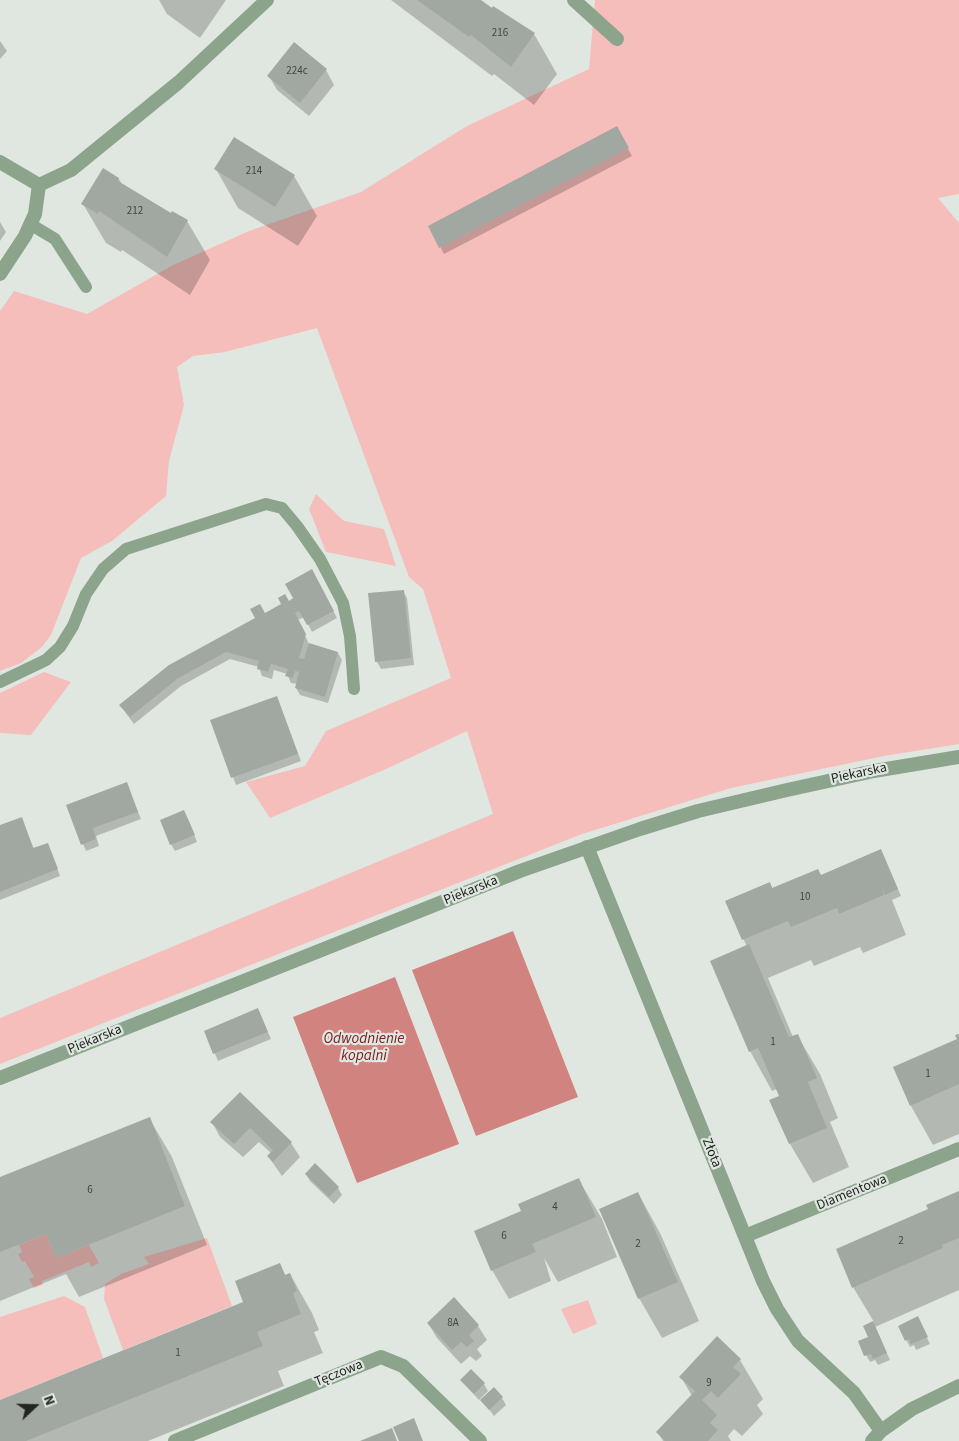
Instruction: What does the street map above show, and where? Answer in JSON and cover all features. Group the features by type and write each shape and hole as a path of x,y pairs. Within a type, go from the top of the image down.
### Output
{"street":[{"path":"39,185 71,170 192,70 268,0"},
{"path":"574,0 618,39"},
{"path":"0,162 39,185"},
{"path":"0,274 25,236 35,214 39,185"},
{"name":"Piekarska","path":"0,1078 520,871 587,847 698,811 874,770 959,757"},
{"name":"Złota","path":"587,847 776,1310 798,1340 854,1393 877,1436"},
{"name":"Diamentowa","path":"745,1236 959,1149"},
{"name":"Tęczowa","path":"175,1441 381,1357 403,1366 480,1441"},
{"path":"877,1436 912,1409 959,1386"}],"lane":[{"path":"30,224 55,239 86,287"},
{"path":"0,682 46,660 60,647 73,626 86,594 102,569 126,549 266,504 282,508 297,526 320,559 344,603 350,636 354,689"}],"shaded area":[{"path":"595,0 959,0 959,194 938,198 959,223 959,744 884,756 731,788 582,834 0,1064 0,1018 493,814 467,731 386,769 270,818 246,782 305,766 326,731 451,678 423,589 409,577 317,328 225,352 193,356 177,367 184,405 169,461 166,496 112,541 81,558 51,635 42,647 21,663 0,671 0,311 14,291 87,314 173,265 249,231 361,192 467,126 589,69"},
{"path":"316,494 344,521 384,529 396,566 326,552 309,509"},
{"path":"44,672 71,682 31,735 0,733 0,693"},
{"path":"46,1234 56,1258 89,1245 99,1263 91,1267 89,1262 42,1281 43,1285 34,1288 29,1279 34,1277 25,1261 22,1262 18,1254 22,1252 19,1245"},
{"path":"207,1238 232,1306 123,1350 104,1299 105,1284 121,1274 149,1264 144,1257"},
{"path":"64,1296 85,1307 103,1358 0,1400 0,1317"},
{"path":"588,1300 597,1324 573,1334 561,1309"}],"water":[{"name":"Odwodnienie kopalni","path":"513,931 578,1097 476,1136 412,970"},
{"name":"Odwodnienie kopalni","path":"395,977 459,1144 357,1183 293,1017"}],"building":[{"path":"417,0 481,0 535,33 511,67 471,35 469,37"},
{"path":"294,42 327,69 300,103 267,76"},
{"path":"617,126 629,148 439,248 428,226"},
{"path":"234,137 295,175 275,207 214,169"},
{"path":"103,168 119,178 118,181 171,213 172,211 188,220 167,257 99,211 98,214 81,204"},
{"path":"312,569 334,611 307,625 299,611 295,613 306,634 299,658 304,659 309,643 338,652 325,697 295,688 299,672 295,671 293,678 285,676 288,669 271,664 268,672 257,669 259,661 226,652 177,679 130,717 119,705 169,665 255,618 250,609 260,604 265,613 281,604 278,598 285,594 289,601 293,598 285,584"},
{"path":"404,590 411,658 375,662 368,593"},
{"path":"277,696 298,754 231,778 210,720"},
{"path":"127,782 138,812 93,828 96,839 81,845 66,805"},
{"path":"184,810 195,835 170,845 160,820"},
{"path":"22,817 33,848 48,843 58,869 0,892 0,825"},
{"path":"881,849 898,889 885,895 881,885 884,895 839,914 837,908 791,927 788,921 742,940 725,901 770,882 772,888 818,869 821,875"},
{"path":"749,944 789,1037 798,1034 817,1078 808,1082 827,1128 789,1144 769,1100 779,1096 758,1048 749,1052 710,961"},
{"path":"258,1008 268,1032 213,1054 204,1031"},
{"path":"959,1034 959,1084 910,1106 893,1067 957,1039 955,1035"},
{"path":"240,1092 292,1142 273,1162 267,1156 273,1150 250,1128 234,1144 210,1122"},
{"path":"150,1117 185,1206 56,1258 46,1234 0,1252 0,1177"},
{"path":"315,1163 339,1187 329,1197 305,1174"},
{"path":"579,1178 596,1217 532,1244 536,1252 491,1271 474,1231 521,1211 518,1204"},
{"path":"959,1191 959,1238 942,1245 943,1248 852,1288 836,1249 928,1209 926,1205"},
{"path":"638,1192 678,1282 638,1299 599,1209"},
{"path":"280,1263 285,1275 290,1273 297,1291 293,1293 301,1314 257,1332 263,1346 26,1441 0,1441 0,1400 243,1302 235,1281"},
{"path":"454,1297 479,1325 469,1335 474,1341 467,1347 461,1342 452,1350 427,1323"},
{"path":"918,1316 928,1337 911,1344 909,1339 905,1341 898,1326"},
{"path":"873,1321 887,1353 873,1359 871,1354 864,1356 858,1341 868,1337 863,1326"},
{"path":"717,1336 741,1359 733,1367 741,1374 718,1398 711,1391 702,1400 717,1415 710,1423 718,1430 708,1441 665,1441 656,1432 695,1391 679,1377"},
{"path":"471,1369 485,1383 474,1394 460,1380"},
{"path":"494,1387 503,1397 489,1410 480,1400"},
{"path":"414,1418 423,1441 399,1441 393,1427"},
{"path":"392,1428 397,1441 360,1441"}]}
